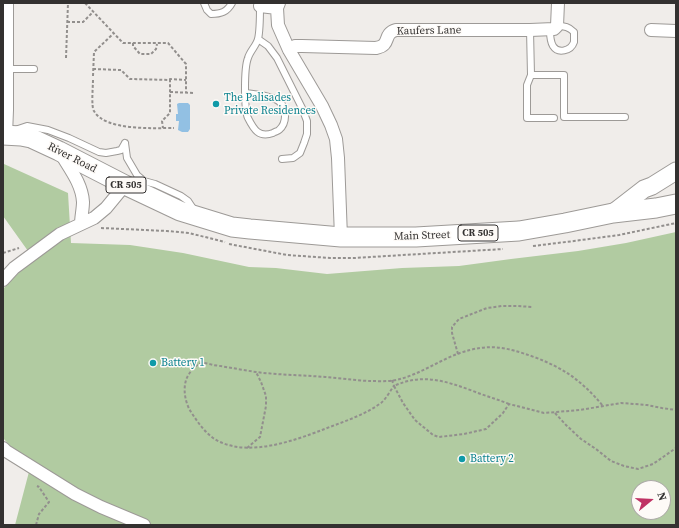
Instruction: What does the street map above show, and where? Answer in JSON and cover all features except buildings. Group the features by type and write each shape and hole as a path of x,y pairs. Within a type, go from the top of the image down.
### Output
{"main road":[{"name":"River Road","path":"4,135 31,138 180,211 250,230"},
{"name":"Main Street","path":"250,230 341,237 416,237 519,231 613,213 644,189 652,186 676,171"},
{"name":"CR 505","path":"613,213 676,204"}],"street":[{"path":"4,135 7,110 7,3"},
{"name":"Kaufers Lane","path":"289,50 295,46 376,48 386,44 390,33 396,30 530,30 554,28 558,3"},
{"path":"261,4 278,5 278,25 289,50 322,106 336,139 341,237"},
{"path":"651,30 676,31"},
{"path":"59,151 77,180 81,190 83,202 81,224"},
{"path":"3,280 14,268 60,234 94,218 106,208 125,185"},
{"path":"3,448 75,494 144,525"}],"lane":[{"path":"204,3 207,10 211,14 220,14 224,12 230,8 232,3"},
{"path":"246,93 277,100 283,106 285,113 284,122 279,131 267,135 258,132 253,128 246,114 246,93 246,66 248,57 258,39 261,4"},
{"path":"530,30 531,75 527,84 527,118 554,118"},
{"path":"258,39 268,46 277,58 308,121 307,134 300,153 293,158 282,159"},
{"path":"7,69 34,69"},
{"path":"531,75 564,75 564,117 625,117"},
{"path":"4,135 27,126 48,130 98,152 106,153 121,150 124,143 127,158 137,175 144,181 155,184 180,196 188,202 200,217"}],"path":[{"path":"66,58 68,3"},
{"path":"85,3 123,43 168,43 186,64 186,92"},
{"path":"67,22 83,22 94,12"},
{"path":"93,76 94,52 114,33"},
{"path":"133,43 133,46 140,54 150,54 156,49 156,43"},
{"path":"93,70 121,70 130,80 186,80"},
{"path":"93,80 92,110 98,117 111,123 128,127 174,128"},
{"path":"163,128 162,121 170,113 170,80"},
{"path":"170,92 195,92"},
{"path":"458,354 452,333 452,327 459,320 487,308 502,306 533,307"},
{"path":"603,406 594,395 569,374 549,363 518,351 497,347 477,348 458,354 404,378 392,380 366,381 256,372 201,363 193,368 187,376 185,386 185,398 189,408 209,436 222,443 247,448 275,445 300,439 340,424 383,402 394,386 406,381 414,380 438,380 509,404 544,413 580,410 621,403 635,403 676,410"},
{"path":"247,448 260,437 266,406 266,396 256,372"},
{"path":"392,380 403,403 415,420 433,435 439,437 486,430 503,413 509,404"},
{"path":"555,413 581,439 611,461 624,466 638,469 653,464 676,448"},
{"path":"32,483 39,487 49,502 39,514 36,525"}],"green space":[{"path":"3,164 68,193 71,243 130,245 183,253 249,267 276,268 327,274 402,268 459,266 578,251 626,243 676,232 676,525 15,525 30,468 3,438 3,289 33,258 3,216"}],"water":[{"path":"188,103 190,105 190,129 188,132 178,130 179,121 176,121 176,114 178,114 177,104"}],"place":[{"name":"The Palisades Private Residences","path":"216,104"},
{"name":"Battery 1","path":"153,363"},
{"name":"Battery 2","path":"462,459"}]}
